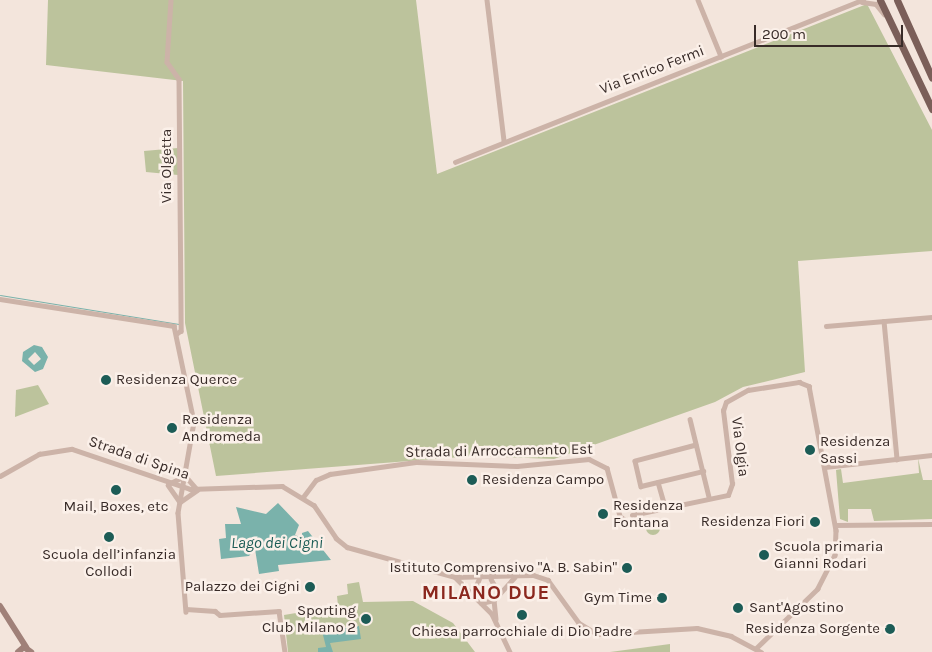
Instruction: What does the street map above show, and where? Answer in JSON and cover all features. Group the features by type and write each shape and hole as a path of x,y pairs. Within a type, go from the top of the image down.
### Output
{"main road":[{"path":"880,0 932,109"},
{"path":"897,0 932,78"}],"street":[{"name":"Via Olgetta","path":"171,0 167,62 180,80 181,331 176,334"},
{"path":"488,0 504,141"},
{"path":"698,0 722,56"},
{"name":"Via Enrico Fermi","path":"455,162 863,0"},
{"path":"858,2 876,4 890,20"},
{"path":"0,299 174,326 194,422 182,488 178,534 186,611 215,611 220,615 279,610 285,652"},
{"path":"826,326 932,317"},
{"path":"884,321 897,459"},
{"name":"Via Olgia","path":"632,515 708,497 725,496 732,490 724,408 744,391 795,382 809,386 824,467"},
{"path":"690,419 708,497"},
{"path":"696,446 635,461 641,486 702,471"},
{"name":"Strada di Spina","path":"0,476 40,454 76,449 182,488 197,490 272,485 303,496 347,547 455,577 480,579"},
{"path":"473,593 480,579 533,575 552,583 579,623 597,634 697,628 731,636 759,650 822,584 835,554 835,525 824,467 932,455"},
{"name":"Strada di Arroccamento Est","path":"303,496 316,480 330,474 417,462 516,466 589,459 607,468 620,516 633,526"},
{"path":"180,502 167,484 185,476"},
{"path":"180,502 197,490 185,476"},
{"path":"658,482 664,507"},
{"path":"835,525 932,524"},
{"path":"455,577 473,593 496,621 510,652"},
{"path":"496,621 494,600 498,591 516,577"},
{"path":"490,579 498,591"},
{"path":"481,602 494,600"},
{"path":"0,606 23,650"}],"green space":[{"path":"48,0 416,0 437,174 867,4 932,130 932,251 798,261 805,372 743,387 715,402 554,459 474,456 216,476 185,323 183,81 46,65"},
{"path":"178,148 178,175 146,172 144,151"},
{"path":"38,385 49,404 15,417 16,390"},
{"path":"918,458 923,480 932,480 932,519 874,521 871,509 848,509 848,522 840,519 836,470 841,469 843,483 919,473"},
{"path":"650,521 656,521 660,528 656,535 650,535 646,531 646,525"},
{"name":"Sporting Club Milano 2","path":"359,582 363,602 413,601 453,623 475,652 288,652 284,615 338,606 337,596 348,594 347,584"},
{"path":"670,644 670,652 610,652"}],"water":[{"path":"34,345 42,347 48,357 43,369 35,372 22,361 23,352","holes":["35,352 41,359 34,365 28,359"]},
{"name":"Lago dei Cigni","path":"278,503 299,525 295,535 302,538 302,533 308,531 331,560 278,565 279,571 259,574 255,549 249,556 221,559 219,539 226,538 225,524 241,524 236,507 266,514"},
{"path":"359,626 361,639 330,643 333,652 318,652 318,648 326,647 322,631"}],"waterway":[{"path":"0,295 179,324"}],"place":[{"name":"Residenza Querce","path":"106,380"},
{"name":"Residenza Andromeda","path":"172,428"},
{"name":"Residenza Sassi","path":"810,450"},
{"name":"Residenza Campo","path":"472,480"},
{"name":"Mail, Boxes, etc","path":"116,490"},
{"name":"Residenza Fontana","path":"603,514"},
{"name":"Residenza Fiori","path":"815,522"},
{"name":"Scuola dell’infanzia Collodi","path":"109,537"},
{"name":"Scuola primaria Gianni Rodari","path":"764,555"},
{"name":"Istituto Comprensivo \"A. B. Sabin\"","path":"627,568"},
{"name":"Palazzo dei Cigni","path":"310,587"},
{"name":"Gym Time","path":"662,598"},
{"name":"Sant'Agostino","path":"738,608"},
{"name":"Chiesa parrocchiale di Dio Padre","path":"522,615"},
{"name":"Sporting Club Milano 2","path":"366,619"},
{"name":"Residenza Sorgente","path":"890,629"}],"district":[{"name":"MILANO DUE","path":"486,592"}]}
